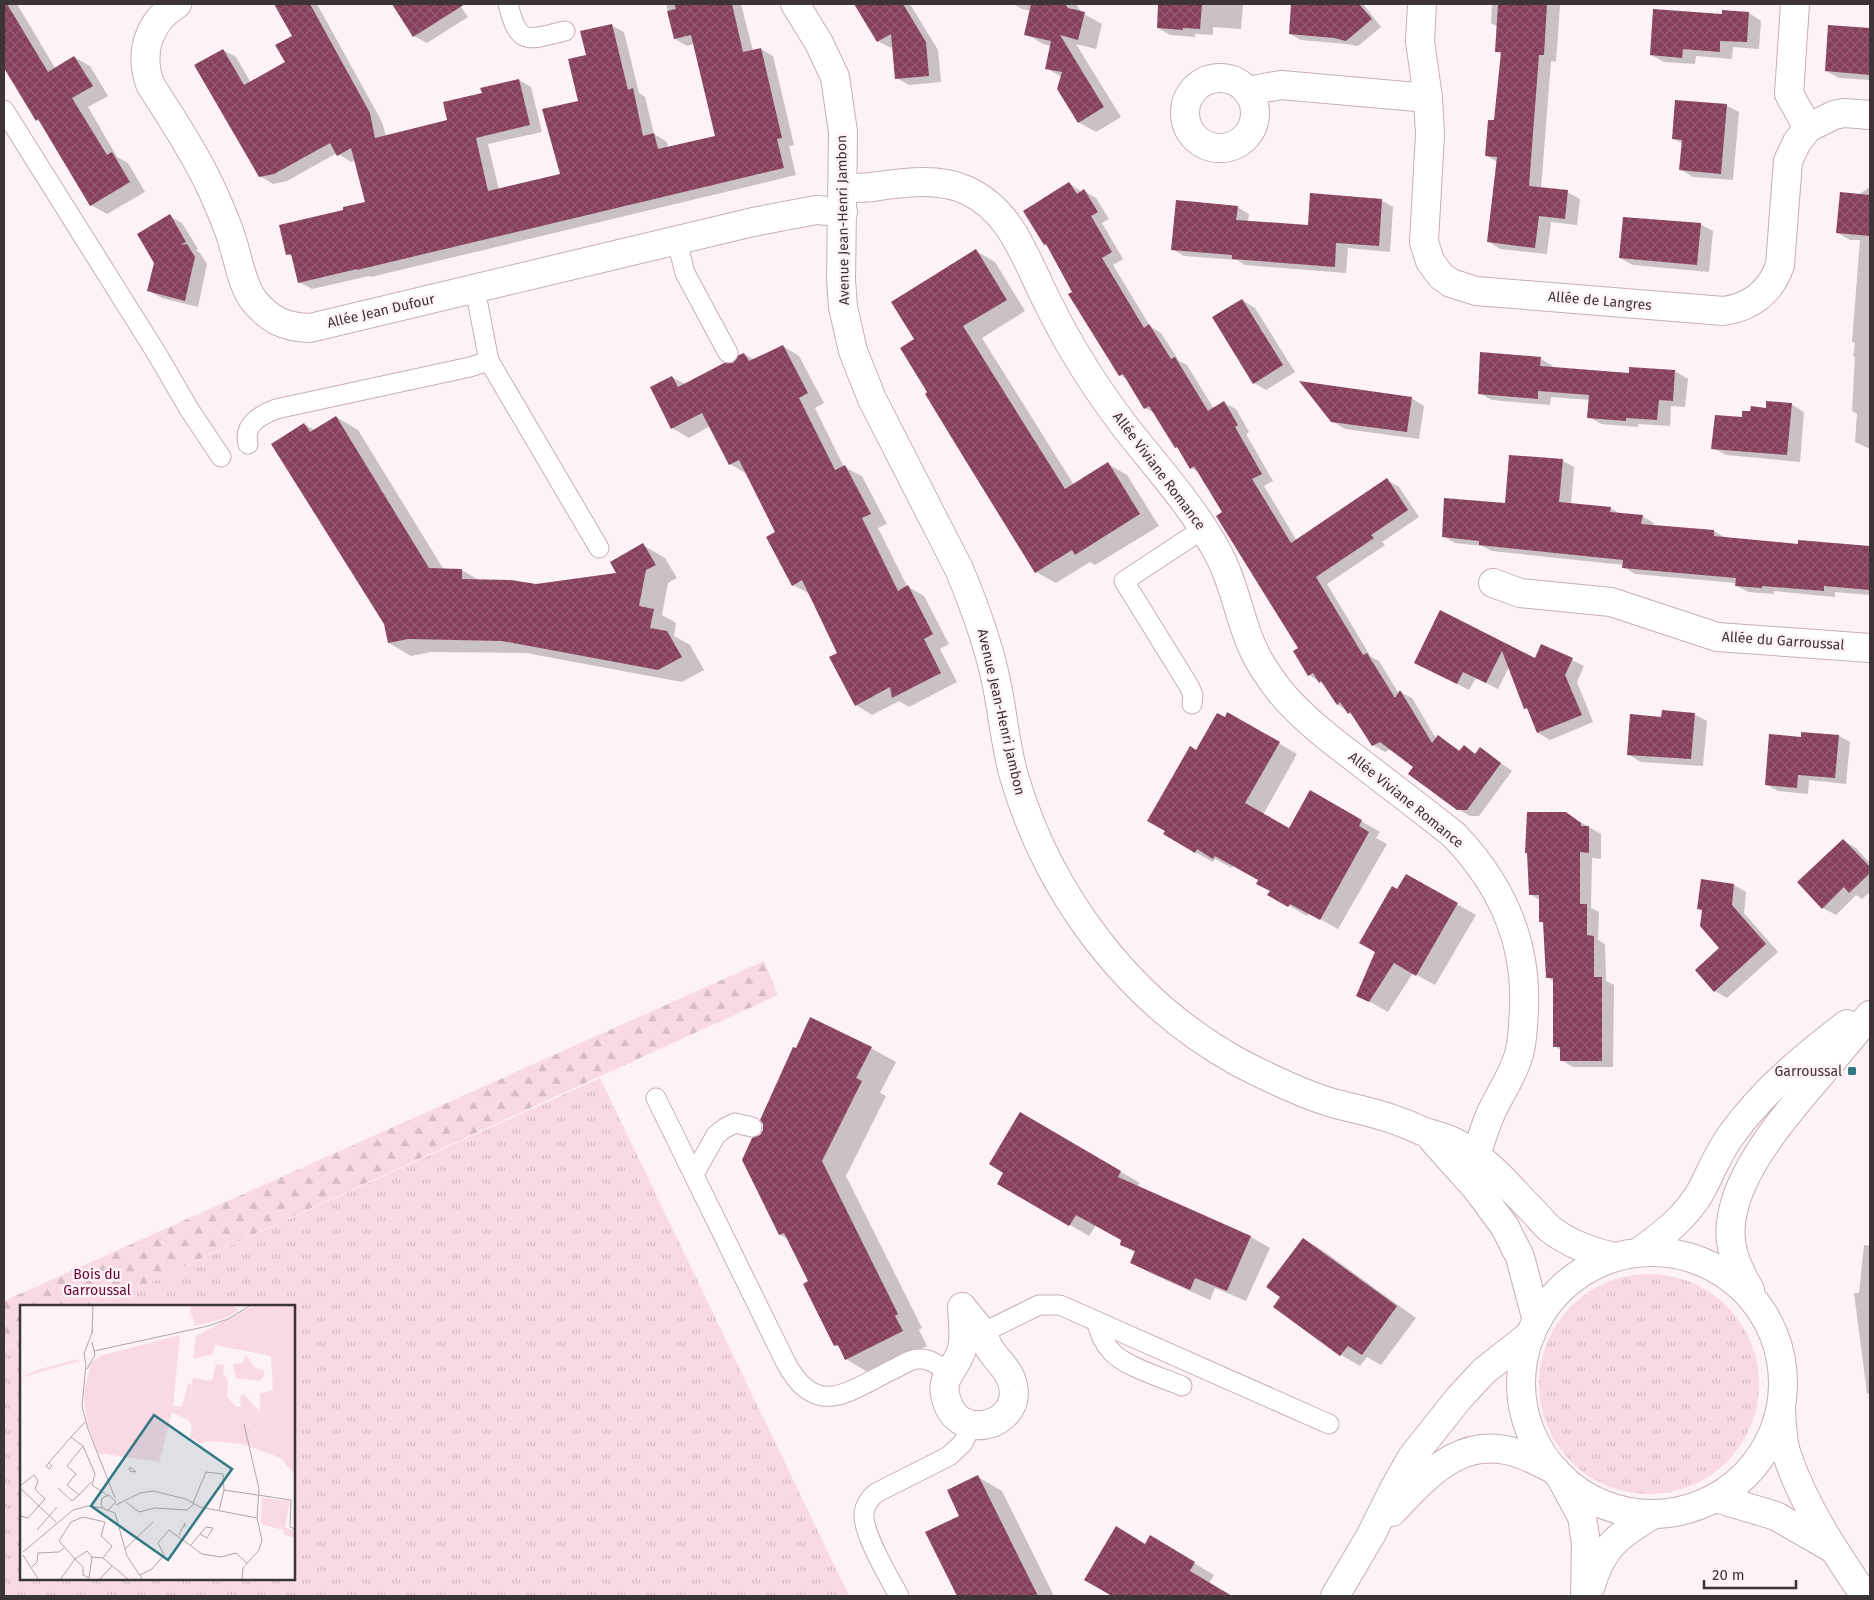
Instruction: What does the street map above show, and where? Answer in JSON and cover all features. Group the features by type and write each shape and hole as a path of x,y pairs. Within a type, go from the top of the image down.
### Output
{"street":[{"name":"Allée Jean Dufour","path":"177,4 159,19 150,32 145,59 147,76 150,84 197,159 212,190 232,238 247,289 253,299 268,315 285,325 310,328 753,222 816,210 843,200"},
{"name":"Avenue Jean-Henri Jambon","path":"795,4 819,43 835,76 843,132 841,280 843,307 852,351 872,399 959,569 988,647 996,680 1007,747 1024,806 1049,863 1081,918 1117,963 1140,987 1163,1009 1215,1047 1246,1066 1299,1091 1404,1123 1456,1143 1476,1156 1550,1228 1602,1255 1627,1254"},
{"name":"Allée de Langres","path":"1422,4 1420,40 1428,98 1430,134 1424,242 1430,261 1441,276 1452,283 1476,290 1724,311 1741,308 1757,299 1768,288 1777,274 1780,264 1788,160 1797,142 1808,128 1834,115 1844,113 1870,115"},
{"path":"1795,4 1788,94 1808,128"},
{"path":"1247,91 1281,85 1428,98"},
{"name":"Allée Viviane Romance","path":"843,200 926,182 942,183 966,190 992,207 1014,234 1048,303 1097,387 1125,426 1179,493 1218,553 1230,578 1243,623 1255,654 1278,689 1306,719 1328,738 1454,835 1484,870 1504,904 1522,957 1525,993 1522,1037 1513,1071 1492,1112 1476,1156"},
{"name":"Allée du Garroussal","path":"1493,583 1520,593 1611,602 1717,637 1870,648"},
{"path":"1781,1409 1772,1436 1758,1461 1739,1482 1716,1498 1686,1510 1654,1514 1628,1512 1604,1504 1581,1492 1558,1473 1542,1454 1532,1435 1524,1409 1522,1374 1524,1354 1534,1327 1556,1294 1593,1265 1627,1254 1669,1230 1686,1212 1700,1192 1730,1137 1767,1091 1870,1006"},
{"path":"1865,1596 1833,1549 1800,1487 1786,1454 1782,1430 1781,1409 1784,1384 1781,1358 1774,1334 1734,1259 1731,1221 1738,1193 1772,1133 1870,1015"},
{"name":"Avenue Jean-Henri Jambon","path":"1420,1130 1436,1143 1456,1164 1505,1227 1520,1257 1534,1327"},
{"path":"1627,1254 1663,1252 1686,1256 1708,1264 1729,1276 1747,1292 1762,1311"},
{"path":"962,1307 982,1333 989,1348 1008,1373 1014,1389 1014,1398 1012,1405 999,1419 990,1424 971,1426 960,1421 952,1412 944,1392 945,1382 959,1358 962,1348 964,1331 962,1307"},
{"path":"1334,1596 1371,1535 1412,1458 1439,1422 1484,1371 1534,1327"},
{"path":"1371,1535 1436,1468 1470,1450 1499,1449 1522,1454 1558,1473 1582,1517 1586,1543 1586,1596"},
{"path":"1716,1498 1776,1516 1833,1549"},
{"path":"1586,1596 1603,1554 1625,1532 1654,1514"}],"lane":[{"path":"508,4 513,22 522,36 531,39 565,31"},
{"path":"4,110 220,457"},
{"path":"677,240 686,272 728,353"},
{"path":"475,289 489,361 599,548"},
{"path":"248,444 246,437 251,425 257,418 276,409 470,367 489,361"},
{"path":"1192,704 1193,695 1189,686 1124,580 1203,529"},
{"path":"656,1098 786,1363 801,1386 815,1395 823,1397 840,1395 918,1359 933,1362 950,1373"},
{"path":"694,1174 720,1131 735,1124 752,1127"},
{"path":"982,1333 1039,1305 1060,1305 1329,1424"},
{"path":"1096,1321 1100,1336 1120,1360 1182,1386"},
{"path":"899,1596 865,1529 865,1509 876,1493 949,1456 963,1443 971,1426"}],"green space":[{"name":"Bois du Garroussal","path":"764,961 778,995 99,1305 20,1305 20,1341 4,1348 4,1301"},
{"path":"600,1078 849,1596 4,1596 4,1349 20,1341 20,1580 295,1580 295,1305 99,1305"},
{"path":"1638,1274 1660,1274 1691,1282 1710,1292 1727,1306 1741,1323 1751,1342 1757,1362 1759,1384 1757,1406 1751,1426 1741,1445 1727,1462 1710,1476 1691,1486 1660,1494 1638,1494 1607,1486 1597,1481 1579,1469 1564,1454 1547,1426 1539,1395 1539,1373 1547,1342 1552,1332 1564,1314 1579,1299 1607,1282"}],"building":[{"path":"4,4 7,4 48,72 74,56 93,86 72,98 107,155 112,152 130,182 90,206 38,119 36,121 4,68"},
{"path":"274,4 310,4 370,113 375,138 447,120 443,102 482,93 480,88 519,79 530,125 476,138 488,191 560,174 542,109 578,101 568,59 586,55 580,31 612,24 628,90 633,88 643,136 654,133 658,149 715,136 691,35 674,39 667,11 676,9 674,4 732,4 743,52 761,48 782,138 777,139 784,168 298,283 291,254 286,255 279,225 343,210 343,207 365,202 351,148 337,156 330,143 274,174 259,177 194,65 223,49 244,85 285,62 275,45 292,36"},
{"path":"392,4 465,4 413,37"},
{"path":"854,4 903,4 926,42 929,76 895,79 891,34 877,42"},
{"path":"1031,4 1065,4 1068,8 1085,12 1078,40 1060,35 1104,107 1078,123 1057,89 1062,72 1045,69 1051,41 1024,35"},
{"path":"1158,4 1202,4 1200,29 1157,28"},
{"path":"1291,4 1359,4 1372,19 1346,41 1334,38 1289,34"},
{"path":"1498,4 1547,4 1544,55 1539,55 1529,186 1568,190 1565,219 1539,216 1535,248 1487,242 1497,157 1485,156 1488,120 1494,120 1501,52 1495,52"},
{"path":"1653,9 1722,14 1722,10 1749,12 1747,42 1720,41 1720,52 1683,49 1682,58 1650,55"},
{"path":"1828,25 1870,28 1870,75 1825,71"},
{"path":"1675,100 1727,104 1721,174 1679,170 1682,140 1672,139"},
{"path":"1069,182 1077,194 1084,189 1098,212 1091,216 1112,252 1102,258 1144,328 1149,324 1171,359 1175,357 1208,411 1224,401 1238,425 1235,427 1262,474 1252,479 1291,543 1387,478 1408,510 1371,535 1374,538 1316,577 1363,655 1367,653 1395,698 1400,690 1432,743 1438,735 1459,751 1464,745 1475,754 1480,747 1501,763 1467,810 1457,810 1408,774 1413,767 1380,742 1372,746 1350,712 1348,714 1340,702 1337,705 1321,681 1319,683 1313,673 1308,676 1293,651 1298,648 1216,516 1222,512 1194,466 1190,469 1149,406 1144,409 1123,374 1119,376 1068,294 1072,292 1046,244 1044,245 1023,211"},
{"path":"1840,192 1870,195 1870,236 1836,233"},
{"path":"1310,193 1382,199 1379,246 1336,243 1335,267 1232,259 1232,255 1171,250 1176,200 1238,206 1236,220 1308,225"},
{"path":"170,214 186,242 180,245 187,244 195,257 185,301 147,291 154,263 137,234"},
{"path":"1623,217 1701,223 1697,265 1619,258"},
{"path":"976,249 1007,300 963,326 1065,489 1108,462 1140,514 1075,555 1072,550 1035,573 925,394 927,392 900,348 914,339 891,302"},
{"path":"1242,299 1283,365 1253,384 1212,317"},
{"path":"783,345 808,393 799,398 835,470 845,465 871,514 862,518 898,591 908,585 933,634 924,639 941,673 892,698 890,687 855,706 829,657 837,653 802,580 792,586 766,537 775,532 739,460 729,465 702,413 671,429 650,387 672,376 678,387 724,363 733,363 739,355 744,353 749,361"},
{"path":"1480,352 1541,357 1540,366 1629,373 1629,367 1675,370 1673,401 1659,400 1657,420 1626,418 1626,421 1587,418 1589,395 1538,391 1538,399 1478,394"},
{"path":"1299,381 1412,397 1407,432 1331,422"},
{"path":"1766,401 1792,403 1787,455 1711,449 1715,415 1742,417 1742,411 1750,411 1751,406 1766,408"},
{"path":"336,416 429,568 462,569 462,579 511,580 536,584 616,573 610,562 643,543 656,565 646,570 639,606 654,609 650,628 667,631 682,657 658,670 502,641 408,639 388,643 384,624 271,444 304,423 310,432"},
{"path":"1509,455 1563,459 1559,502 1611,507 1610,512 1643,515 1641,524 1714,530 1714,536 1798,544 1798,540 1870,546 1870,590 1824,586 1824,591 1762,586 1762,588 1735,586 1736,578 1622,568 1623,560 1479,545 1479,541 1442,537 1444,498 1505,503"},
{"path":"1440,610 1535,658 1541,644 1573,658 1565,675 1582,715 1537,733 1527,708 1524,709 1502,651 1486,683 1463,672 1457,684 1414,663"},
{"path":"1662,710 1695,713 1691,759 1627,755 1630,714 1661,717"},
{"path":"1227,712 1280,742 1245,803 1289,828 1310,790 1362,820 1359,826 1369,832 1320,920 1290,904 1288,907 1267,895 1270,891 1256,884 1258,880 1215,856 1213,859 1197,849 1195,853 1163,834 1165,831 1147,821 1190,746 1196,750 1217,713 1225,717"},
{"path":"1801,732 1839,735 1835,778 1798,775 1797,788 1765,785 1769,734 1801,737"},
{"path":"1527,812 1566,812 1581,823 1581,826 1589,826 1589,853 1580,852 1580,904 1587,904 1587,935 1594,936 1594,977 1602,977 1602,1061 1560,1061 1560,1047 1553,1047 1553,978 1546,978 1543,922 1539,922 1539,895 1529,895 1527,853 1525,853"},
{"path":"1843,839 1870,867 1870,873 1849,893 1844,887 1822,909 1797,882"},
{"path":"1406,874 1458,903 1416,976 1394,963 1369,1002 1356,996 1375,952 1359,943 1392,886 1397,889"},
{"path":"1701,879 1734,884 1732,905 1766,944 1714,992 1695,970 1719,948 1700,926 1702,910 1697,909"},
{"path":"810,1017 872,1047 856,1078 862,1081 822,1161 898,1314 895,1316 903,1331 845,1360 838,1345 834,1346 803,1284 808,1281 784,1233 779,1235 742,1160 752,1138 760,1135 763,1130 763,1124 760,1120 793,1047 796,1048"},
{"path":"1020,1112 1121,1171 1118,1177 1251,1236 1227,1291 1195,1278 1190,1290 1130,1263 1135,1251 1120,1245 1121,1240 1076,1215 1069,1226 997,1184 1003,1173 989,1164"},
{"path":"1303,1238 1397,1306 1362,1355 1348,1346 1340,1356 1273,1307 1280,1297 1266,1287"},
{"path":"978,1475 1038,1596 957,1596 925,1532 959,1516 947,1490"},
{"path":"1116,1526 1145,1544 1150,1535 1195,1562 1190,1571 1232,1596 1112,1596 1084,1580"}],"place":[{"name":"Garroussal","path":"1852,1071"}]}
